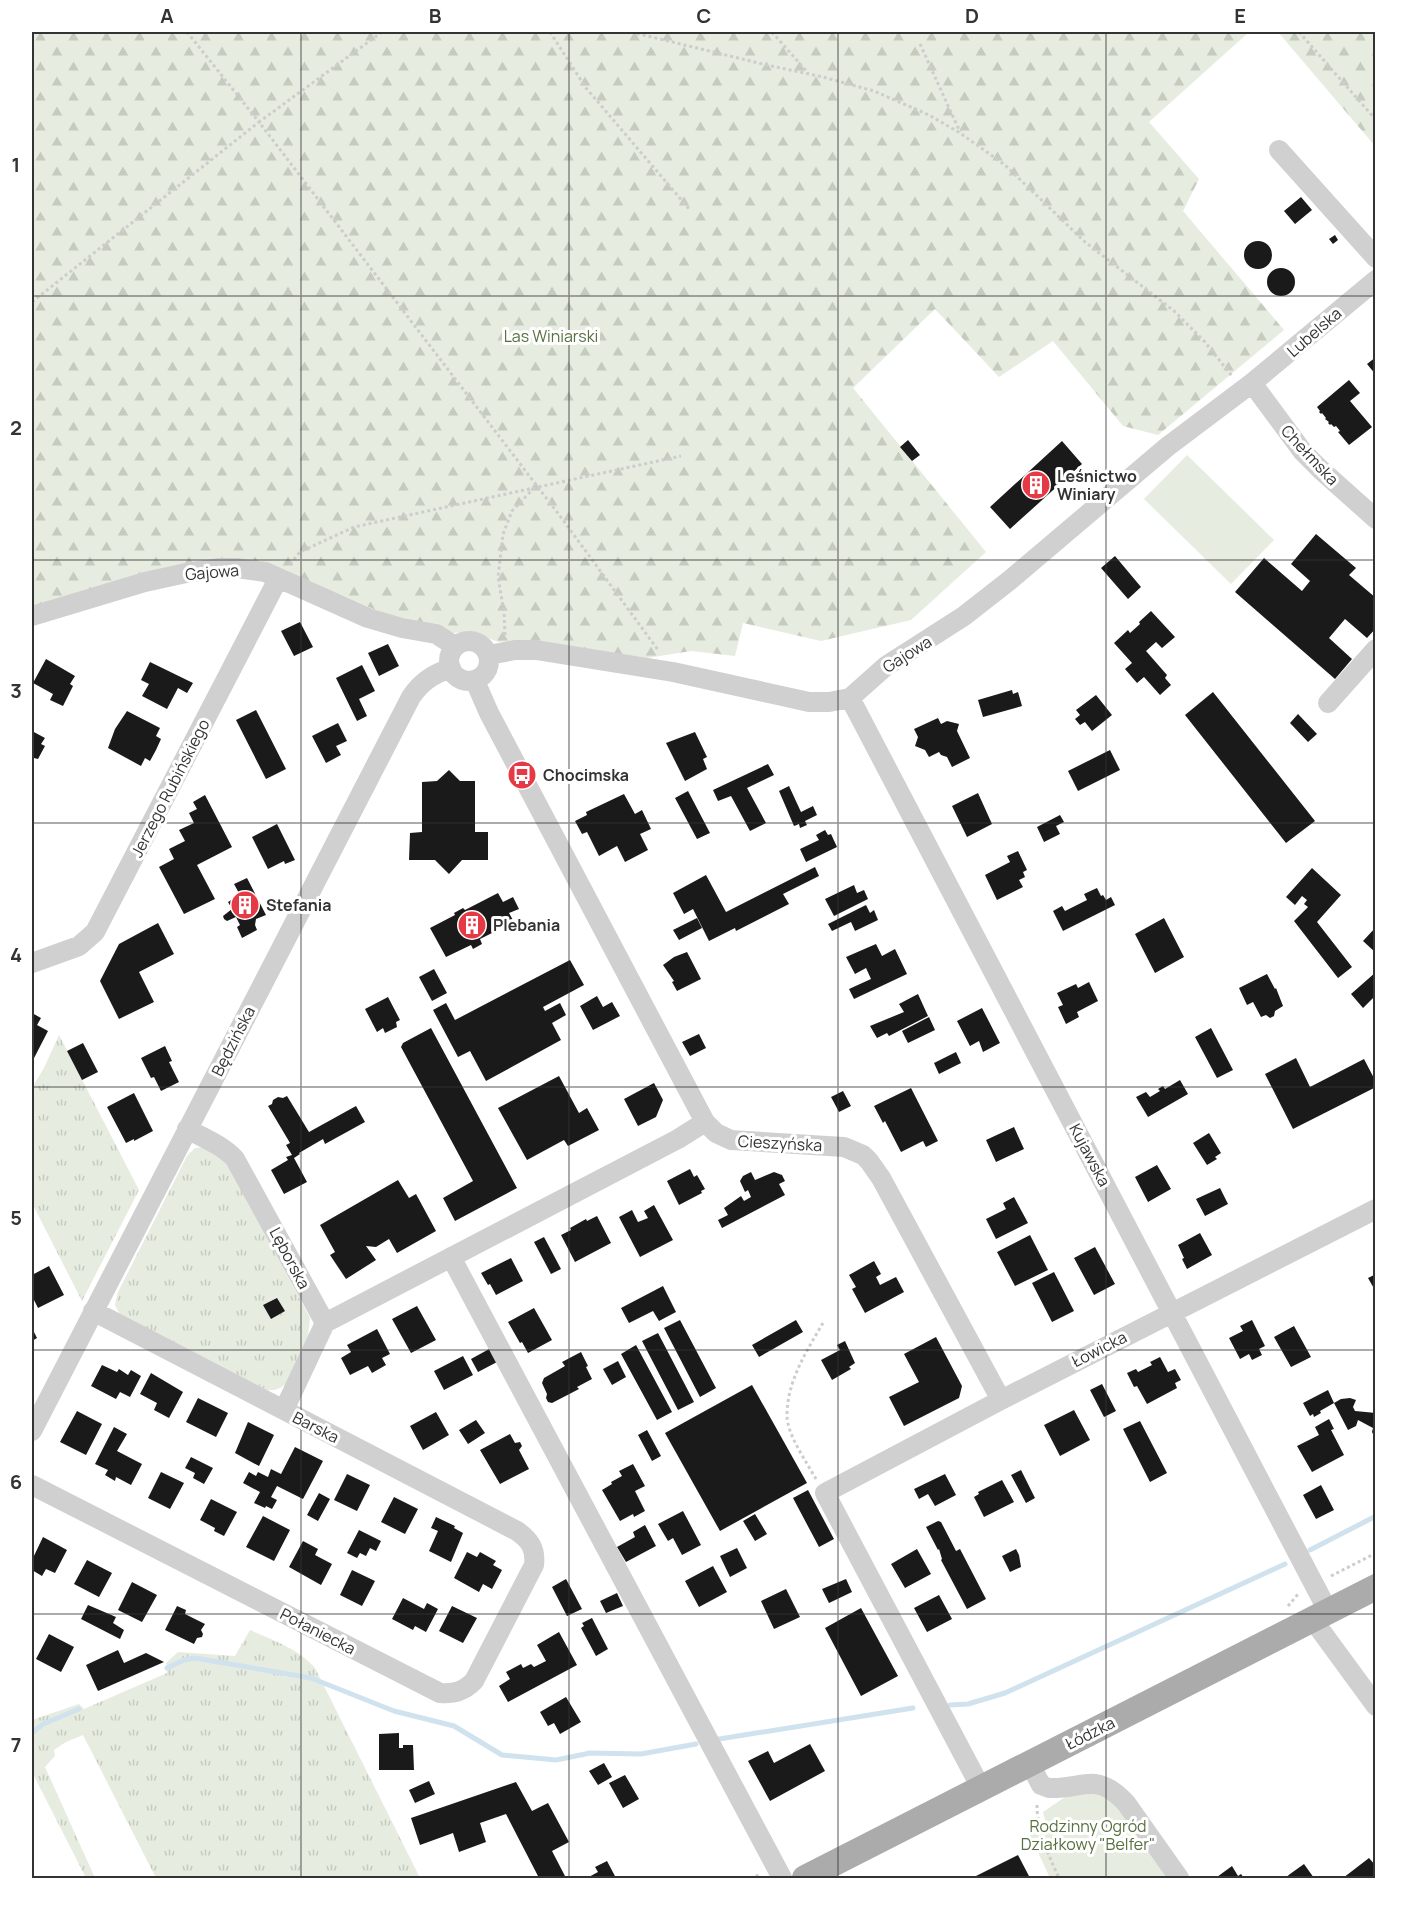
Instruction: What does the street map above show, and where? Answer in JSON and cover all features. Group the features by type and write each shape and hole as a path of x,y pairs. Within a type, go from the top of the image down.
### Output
{"main road":[{"name":"Łódzka","path":"805,1878 981,1788 1036,1774 1376,1587"}],"street":[{"path":"1280,150 1376,258"},
{"name":"Lubelska","path":"1247,387 1376,280"},
{"name":"Chełmska","path":"1247,387 1303,452 1376,519"},
{"name":"Gajowa","path":"850,699 886,666 964,616 1010,580 1167,447 1247,387"},
{"name":"Gajowa","path":"32,616 145,582 220,568 250,569 265,572 368,618 402,628 436,634 455,646"},
{"name":"Jerzego Rubińskiego","path":"32,963 79,946 95,932 278,579"},
{"path":"497,653 488,668 475,681 458,678 451,668 450,657 455,646 468,641 497,653 536,650 674,672 808,702 850,699"},
{"path":"1328,703 1376,649"},
{"name":"Będzińska","path":"32,1431 411,698 416,689 430,677 451,668"},
{"path":"284,1410 325,1323 678,1139 705,1122 489,713 475,681"},
{"name":"Kujawska","path":"850,699 1172,1312 1320,1616 1376,1706"},
{"name":"Cieszyńska","path":"705,1122 716,1133 731,1140 844,1147 870,1161 1001,1400"},
{"name":"Lęborska","path":"188,1129 227,1150 235,1159 325,1323"},
{"name":"Łowicka","path":"825,1493 1001,1400 1376,1209"},
{"path":"451,1257 782,1878"},
{"name":"Barska","path":"93,1311 517,1531 530,1541 534,1548"},
{"name":"Połaniecka","path":"32,1485 440,1693 459,1692 474,1681 531,1573 535,1556 534,1548"},
{"path":"825,1493 981,1788"},
{"path":"1036,1774 1049,1788 1097,1784 1108,1786 1126,1803 1179,1878"}],"path":[{"path":"187,32 260,122 620,596 674,672"},
{"path":"32,302 260,122 382,32"},
{"path":"550,32 586,88 690,210"},
{"path":"632,32 846,83 898,101 960,133 1005,165 1093,249 1174,310 1247,387"},
{"path":"772,32 809,74"},
{"path":"1299,32 1376,120"},
{"path":"920,44 960,133"},
{"path":"278,579 300,552 354,527 681,456"},
{"path":"497,653 504,612 498,577 503,534 512,511 536,486"},
{"path":"824,1321 794,1376 786,1417 796,1444 825,1493"},
{"path":"1036,1774 1037,1815 1044,1844 1059,1878"}],"green space":[{"name":"Las Winiarski","path":"32,32 1249,32 1149,122 1199,179 1183,211 1284,330 1158,435 1123,426 1053,341 999,377 935,309 853,388 986,552 911,620 821,641 743,623 735,656 691,651 647,658 530,640 499,642 471,632 451,633 378,611 273,566 251,560 230,559 32,606"},
{"path":"1278,32 1375,32 1375,146"},
{"path":"1187,455 1274,540 1231,584 1144,499"},
{"path":"59,1035 139,1190 82,1301 32,1203 32,1088"},
{"path":"204,1147 224,1161 232,1172 310,1318 308,1338 288,1382 276,1389 267,1390 120,1315 115,1305 118,1292 187,1156 195,1148"},
{"path":"250,1630 293,1650 315,1668 420,1878 156,1878 83,1735 54,1750 55,1756 45,1767 95,1878 86,1878 32,1775 32,1720 79,1704 84,1709 167,1673 166,1663 178,1652 235,1656"},
{"name":"Rodzinny Ogród Działkowy \"Belfer\"","path":"1093,1792 1117,1801 1173,1878 1050,1878 1029,1833 1046,1824 1043,1812 1068,1795"}],"building":[{"path":"1301,197 1312,210 1295,224 1284,211"},
{"path":"1335,235 1338,240 1333,244 1329,239"},
{"path":"1258,241 1268,245 1272,255 1268,265 1258,269 1248,265 1244,255 1248,245"},
{"path":"1281,268 1291,272 1295,282 1291,292 1281,296 1271,292 1267,282 1271,272"},
{"path":"1376,357 1376,375 1367,364"},
{"path":"1349,380 1360,393 1350,401 1372,427 1349,445 1336,426 1328,423 1317,407"},
{"path":"908,440 920,455 912,461 900,447"},
{"name":"Leśnictwo Winiary","path":"1062,441 1082,464 1010,529 990,507"},
{"path":"1316,534 1356,568 1349,575 1376,598 1376,628 1367,638 1345,619 1329,638 1352,659 1335,679 1235,592 1264,558 1302,591 1310,581 1291,564"},
{"path":"1115,556 1141,587 1128,599 1101,568"},
{"path":"1151,611 1175,637 1162,648 1156,642 1146,651 1167,675 1165,678 1171,685 1160,695 1144,677 1137,683 1125,669 1132,663 1114,643 1128,630 1130,633"},
{"path":"300,622 313,647 294,656 281,631"},
{"path":"388,644 399,666 379,676 368,653"},
{"path":"46,659 75,676 70,684 73,686 63,706 50,700 53,694 33,683"},
{"path":"150,662 193,683 187,693 178,688 167,709 142,696 149,684 141,680"},
{"path":"362,665 375,691 359,699 367,716 357,721 336,678"},
{"path":"1012,690 1013,694 1018,692 1022,706 983,717 978,700"},
{"path":"1213,692 1315,821 1286,843 1185,715"},
{"path":"1096,695 1112,715 1092,731 1085,722 1080,725 1075,719 1080,715 1076,710"},
{"path":"256,710 286,769 266,779 236,720"},
{"path":"127,711 160,728 156,736 161,739 156,750 150,761 145,758 141,766 108,748 115,729"},
{"path":"1298,714 1317,734 1308,742 1290,723"},
{"path":"938,718 941,724 947,721 959,724 957,731 970,758 952,767 947,757 939,752 929,757 925,750 915,746 918,737 914,729"},
{"path":"338,723 347,741 336,746 341,755 326,763 312,736"},
{"path":"32,731 45,738 41,744 45,746 38,759 34,758 32,763"},
{"path":"695,732 707,757 703,759 707,769 685,781 666,743"},
{"path":"1110,750 1120,770 1078,791 1068,771"},
{"path":"768,764 774,775 747,788 766,823 750,831 731,796 718,801 713,790"},
{"path":"449,770 460,781 475,781 475,832 488,832 488,860 462,860 449,874 435,860 409,860 410,833 422,832 422,782 437,781"},
{"path":"789,786 801,812 813,806 817,815 805,821 807,825 800,828 799,824 794,826 779,791"},
{"path":"688,791 710,833 697,839 675,798"},
{"path":"978,793 992,824 967,837 952,806"},
{"path":"624,794 635,814 642,810 651,829 640,834 648,850 625,862 617,846 599,856 587,832 582,834 575,821 587,815 586,812"},
{"path":"205,795 232,847 197,865 215,899 184,914 159,867 174,859 169,849 185,841 179,830 194,823 189,813 197,809 193,802"},
{"path":"1060,815 1064,822 1056,826 1060,834 1044,842 1037,827"},
{"path":"277,824 295,860 285,864 284,861 268,869 252,837"},
{"path":"825,830 828,835 831,834 837,847 806,862 800,849 819,840 816,835"},
{"path":"1018,851 1027,870 1023,872 1025,877 1019,880 1023,887 997,900 985,875 1010,862 1007,856"},
{"path":"815,867 819,876 783,894 789,904 736,931 735,928 709,941 693,909 684,914 673,893 706,875 726,912"},
{"path":"1312,868 1341,895 1317,922 1352,967 1338,978 1294,921 1308,907 1304,904 1307,900 1302,896 1295,905 1286,897"},
{"name":"Stefania","path":"247,878 266,915 256,919 257,930 242,938 236,917 227,921 223,916 232,909 228,902 240,895 234,884"},
{"path":"854,885 857,893 864,890 868,899 834,916 825,899"},
{"path":"1097,888 1106,900 1111,897 1115,905 1063,931 1053,911 1062,906 1065,911 1087,900 1084,894"},
{"name":"Plebania","path":"498,893 503,902 513,897 519,909 509,913 514,922 480,939 482,944 473,949 471,945 446,957 430,928 455,915 454,913 463,908 465,910"},
{"path":"866,905 870,913 874,910 878,920 855,931 851,922 832,931 828,924"},
{"path":"697,918 702,928 679,940 673,930"},
{"path":"1164,918 1184,957 1155,973 1135,934"},
{"path":"158,923 174,954 139,972 154,1002 119,1019 100,981 119,944"},
{"path":"1376,927 1376,953 1363,941"},
{"path":"876,944 882,956 895,949 907,974 854,999 849,989 871,979 866,968 855,974 846,957"},
{"path":"687,952 701,979 677,991 672,982 674,981 663,965"},
{"path":"570,960 584,985 543,1007 545,1011 560,1003 566,1015 552,1023 561,1040 486,1081 470,1051 458,1057 433,1010 446,1003 455,1020"},
{"path":"434,969 447,993 432,1001 419,977"},
{"path":"1376,972 1376,995 1363,1008 1351,994"},
{"path":"1267,974 1283,1006 1270,1018 1266,1015 1261,1017 1253,1002 1247,1005 1239,988"},
{"path":"1089,982 1098,1001 1077,1012 1079,1017 1066,1024 1058,1007 1063,1005 1057,993 1076,984 1078,988"},
{"path":"918,994 928,1016 889,1036 887,1033 877,1038 870,1026 904,1012 899,1004"},
{"path":"597,996 603,1007 612,1002 620,1016 593,1030 580,1006"},
{"path":"388,997 400,1020 396,1022 397,1027 385,1033 383,1028 377,1032 365,1009"},
{"path":"982,1008 1000,1043 983,1052 979,1041 970,1046 957,1021"},
{"path":"32,1013 41,1018 37,1025 48,1031 32,1062"},
{"path":"929,1017 935,1030 908,1043 902,1031"},
{"path":"431,1028 517,1188 455,1221 443,1198 473,1181 401,1047 403,1043"},
{"path":"1211,1028 1233,1070 1217,1078 1195,1037"},
{"path":"699,1034 706,1048 690,1056 682,1042"},
{"path":"83,1043 98,1072 82,1080 67,1051"},
{"path":"165,1046 172,1061 169,1062 179,1082 161,1091 154,1077 151,1078 141,1058"},
{"path":"956,1052 961,1063 939,1074 934,1063"},
{"path":"1296,1058 1310,1087 1364,1059 1376,1082 1376,1087 1293,1129 1265,1074"},
{"path":"559,1076 579,1113 587,1108 599,1130 568,1146 564,1140 527,1160 498,1108"},
{"path":"1180,1080 1188,1094 1148,1117 1136,1097 1146,1092 1150,1097 1160,1091 1158,1089 1163,1086 1165,1089"},
{"path":"654,1083 663,1100 656,1117 638,1126 624,1099"},
{"path":"911,1088 938,1141 926,1147 923,1141 901,1152 885,1121 883,1123 874,1106"},
{"path":"843,1091 851,1106 839,1112 831,1097"},
{"path":"134,1093 153,1131 126,1143 107,1107"},
{"path":"287,1096 309,1132 356,1106 365,1122 325,1144 323,1139 299,1153 294,1158 307,1182 284,1194 271,1170 288,1160 286,1157 292,1155 286,1145 290,1143 268,1106 278,1097"},
{"path":"1014,1127 1024,1149 996,1162 986,1140"},
{"path":"1209,1133 1221,1153 1215,1157 1217,1159 1207,1165 1193,1143"},
{"path":"1157,1165 1171,1189 1148,1202 1135,1177"},
{"path":"690,1169 694,1177 697,1175 705,1189 701,1191 702,1193 679,1205 667,1181"},
{"path":"751,1172 755,1180 774,1172 782,1175 785,1181 779,1184 785,1195 722,1228 718,1220 728,1215 724,1208 741,1196 744,1201 751,1197 748,1190 745,1192 740,1181 743,1176"},
{"path":"398,1180 409,1198 416,1194 436,1231 397,1253 389,1239 376,1247 366,1246 376,1260 346,1279 330,1255 335,1252 320,1225"},
{"path":"1220,1188 1228,1204 1205,1216 1196,1199"},
{"path":"1014,1197 1028,1223 996,1239 986,1219 1006,1209 1003,1203"},
{"path":"654,1205 673,1240 640,1257 619,1217 632,1210 638,1222 648,1218 644,1211"},
{"path":"597,1216 611,1243 575,1262 561,1235 586,1219 587,1221"},
{"path":"1200,1233 1212,1255 1187,1269 1178,1245"},
{"path":"1030,1235 1048,1270 1015,1286 997,1252"},
{"path":"544,1237 561,1269 551,1274 534,1242"},
{"path":"1095,1247 1115,1284 1094,1295 1074,1258"},
{"path":"511,1258 523,1281 496,1295 481,1273"},
{"path":"874,1261 881,1274 876,1277 880,1285 896,1277 904,1292 865,1313 852,1289 856,1287 849,1275"},
{"path":"49,1266 64,1295 38,1308 32,1296 32,1275"},
{"path":"1054,1272 1074,1311 1052,1322 1032,1283"},
{"path":"1376,1274 1376,1292 1368,1278"},
{"path":"663,1286 676,1312 659,1321 653,1311 629,1323 621,1308"},
{"path":"277,1298 285,1311 271,1319 263,1305"},
{"path":"417,1306 436,1340 411,1353 392,1319"},
{"path":"534,1308 552,1340 528,1353 508,1322"},
{"path":"680,1320 716,1388 700,1397 664,1328"},
{"path":"796,1320 803,1332 759,1357 752,1345"},
{"path":"1252,1320 1265,1346 1259,1349 1262,1355 1252,1360 1249,1354 1240,1359 1229,1338 1243,1331 1240,1326"},
{"path":"1294,1326 1311,1357 1291,1367 1274,1337"},
{"path":"32,1328 37,1338 32,1341"},
{"path":"377,1329 390,1354 382,1358 386,1365 372,1373 368,1366 350,1375 341,1358 351,1352 347,1345"},
{"path":"658,1333 694,1402 678,1410 642,1341"},
{"path":"936,1337 962,1386 959,1398 904,1426 889,1397 919,1382 904,1354"},
{"path":"845,1341 855,1363 849,1367 851,1369 832,1380 821,1360 840,1350 837,1345"},
{"path":"636,1345 672,1412 657,1420 621,1354"},
{"path":"491,1348 499,1361 478,1372 471,1359"},
{"path":"581,1352 592,1379 577,1387 579,1389 552,1403 548,1402 542,1383 544,1378 565,1366 562,1362"},
{"path":"463,1356 473,1375 444,1390 434,1371"},
{"path":"1160,1357 1168,1372 1175,1369 1181,1380 1175,1383 1177,1388 1147,1404 1127,1373 1136,1369 1138,1372 1152,1365 1150,1362"},
{"path":"618,1361 626,1377 612,1385 603,1369"},
{"path":"102,1365 117,1372 119,1369 128,1375 131,1370 141,1376 130,1397 120,1392 116,1399 91,1386"},
{"path":"151,1373 183,1392 169,1418 154,1410 157,1403 140,1394"},
{"path":"1102,1384 1116,1411 1104,1417 1090,1390"},
{"path":"752,1385 807,1483 720,1531 665,1433"},
{"path":"1328,1390 1334,1403 1314,1417 1313,1414 1310,1416 1303,1403"},
{"path":"198,1398 228,1413 216,1437 186,1422"},
{"path":"1350,1398 1356,1400 1353,1407 1355,1411 1376,1413 1376,1440 1372,1432 1373,1428 1358,1420 1356,1426 1348,1430 1334,1403"},
{"path":"1074,1410 1090,1440 1060,1456 1044,1425"},
{"path":"77,1411 102,1424 86,1455 60,1442"},
{"path":"436,1412 449,1435 423,1450 410,1426"},
{"path":"1329,1419 1334,1429 1331,1430 1344,1455 1312,1472 1297,1446 1319,1435 1315,1427"},
{"path":"476,1420 485,1433 468,1444 459,1430"},
{"path":"1140,1421 1167,1473 1150,1482 1123,1429"},
{"path":"248,1422 274,1435 259,1466 235,1453"},
{"path":"114,1427 127,1434 117,1451 142,1464 131,1485 116,1477 115,1481 105,1475 108,1470 95,1464"},
{"path":"647,1430 661,1456 652,1461 638,1435"},
{"path":"510,1434 515,1443 520,1442 522,1446 519,1450 529,1469 500,1484 480,1450"},
{"path":"295,1447 323,1461 303,1499 277,1486 271,1497 277,1500 272,1509 254,1503 260,1492 243,1483 249,1472 256,1476 258,1472 268,1477 271,1469 281,1474"},
{"path":"191,1457 213,1468 204,1484 193,1478 195,1473 185,1468"},
{"path":"633,1464 645,1486 635,1491 645,1511 620,1521 602,1490 622,1476 619,1471"},
{"path":"1021,1470 1035,1498 1026,1503 1011,1475"},
{"path":"161,1472 184,1483 170,1509 148,1498"},
{"path":"347,1474 370,1485 357,1511 334,1500"},
{"path":"945,1474 956,1495 935,1506 928,1494 919,1499 914,1489"},
{"path":"1002,1480 1014,1502 984,1517 974,1497 979,1494 978,1492"},
{"path":"1321,1485 1334,1510 1316,1519 1303,1495"},
{"path":"808,1490 834,1539 819,1547 793,1498"},
{"path":"319,1493 330,1499 318,1521 307,1515"},
{"path":"394,1497 418,1509 405,1534 381,1522"},
{"path":"211,1499 237,1512 224,1536 200,1520"},
{"path":"683,1511 701,1545 682,1555 673,1538 668,1541 658,1524"},
{"path":"755,1514 767,1534 755,1541 743,1521"},
{"path":"263,1516 290,1530 274,1561 246,1547"},
{"path":"436,1517 455,1526 454,1528 463,1533 451,1562 429,1551 438,1531 431,1528"},
{"path":"938,1521 941,1522 956,1551 960,1549 986,1599 967,1609 926,1527"},
{"path":"645,1525 656,1546 626,1562 617,1547 635,1537 633,1532"},
{"path":"359,1530 381,1541 376,1551 370,1548 366,1556 360,1553 357,1558 347,1553"},
{"path":"43,1537 67,1550 55,1573 46,1569 42,1576 32,1570 32,1560"},
{"path":"303,1541 318,1549 315,1555 332,1564 321,1585 289,1567"},
{"path":"737,1548 747,1568 730,1577 720,1556"},
{"path":"917,1549 931,1574 905,1588 891,1564"},
{"path":"1016,1549 1021,1567 1010,1572 1002,1556"},
{"path":"467,1552 477,1557 480,1552 496,1561 493,1565 502,1570 492,1589 483,1584 479,1592 454,1578"},
{"path":"87,1560 112,1573 99,1597 74,1584"},
{"path":"713,1566 727,1592 699,1607 685,1581"},
{"path":"352,1570 375,1581 362,1606 340,1595"},
{"path":"566,1579 582,1609 567,1616 552,1587"},
{"path":"846,1579 852,1592 829,1603 822,1589"},
{"path":"132,1582 157,1595 142,1622 118,1610"},
{"path":"786,1589 800,1617 774,1629 761,1601"},
{"path":"617,1593 623,1606 606,1613 600,1601"},
{"path":"939,1595 952,1619 927,1632 914,1608"},
{"path":"403,1598 424,1609 427,1603 438,1609 426,1632 415,1626 413,1630 392,1619"},
{"path":"88,1605 116,1617 113,1623 124,1630 120,1639 81,1619"},
{"path":"177,1606 186,1610 185,1614 205,1624 201,1630 202,1637 197,1638 194,1644 165,1630"},
{"path":"452,1606 477,1618 463,1643 439,1631"},
{"path":"861,1608 898,1676 861,1696 825,1628"},
{"path":"592,1618 608,1649 596,1656 581,1628 584,1626 582,1623"},
{"path":"559,1632 577,1665 508,1702 499,1686 510,1679 506,1672 521,1664 523,1668 531,1664 534,1667 546,1661 537,1645"},
{"path":"49,1634 74,1647 61,1672 36,1659"},
{"path":"118,1650 124,1663 146,1653 164,1662 98,1691 86,1665"},
{"path":"566,1697 581,1722 560,1734 554,1723 548,1726 540,1712"},
{"path":"399,1733 399,1748 403,1748 403,1745 413,1745 414,1770 379,1770 379,1734"},
{"path":"810,1744 825,1771 770,1801 748,1761 768,1751 774,1763"},
{"path":"604,1763 612,1777 598,1785 589,1771"},
{"path":"625,1775 639,1799 623,1808 609,1783"},
{"path":"429,1781 435,1794 415,1803 409,1790"},
{"path":"516,1782 532,1811 548,1803 569,1842 552,1851 566,1878 539,1878 506,1814 480,1823 486,1842 459,1852 453,1833 420,1845 411,1818"},
{"path":"1018,1855 1030,1878 972,1878"},
{"path":"1369,1858 1376,1866 1376,1878 1343,1878"},
{"path":"607,1861 616,1878 587,1878 598,1872 595,1867"},
{"path":"1304,1864 1314,1878 1285,1878 1290,1874"},
{"path":"1232,1866 1238,1876 1241,1874 1244,1878 1217,1877"}],"waterway":[{"path":"1310,1550 1376,1516"},
{"path":"950,1705 968,1704 1005,1693 1285,1564"},
{"path":"167,1668 184,1660 195,1658 311,1678 394,1711 454,1726 502,1755 556,1760 590,1753 641,1754 696,1744"},
{"path":"713,1740 913,1708"},
{"path":"32,1733 43,1724 79,1709"}],"place":[{"name":"Leśnictwo Winiary","path":"1036,485"},
{"name":"Chocimska","path":"522,775"},
{"name":"Stefania","path":"245,905"},
{"name":"Plebania","path":"472,925"}]}
